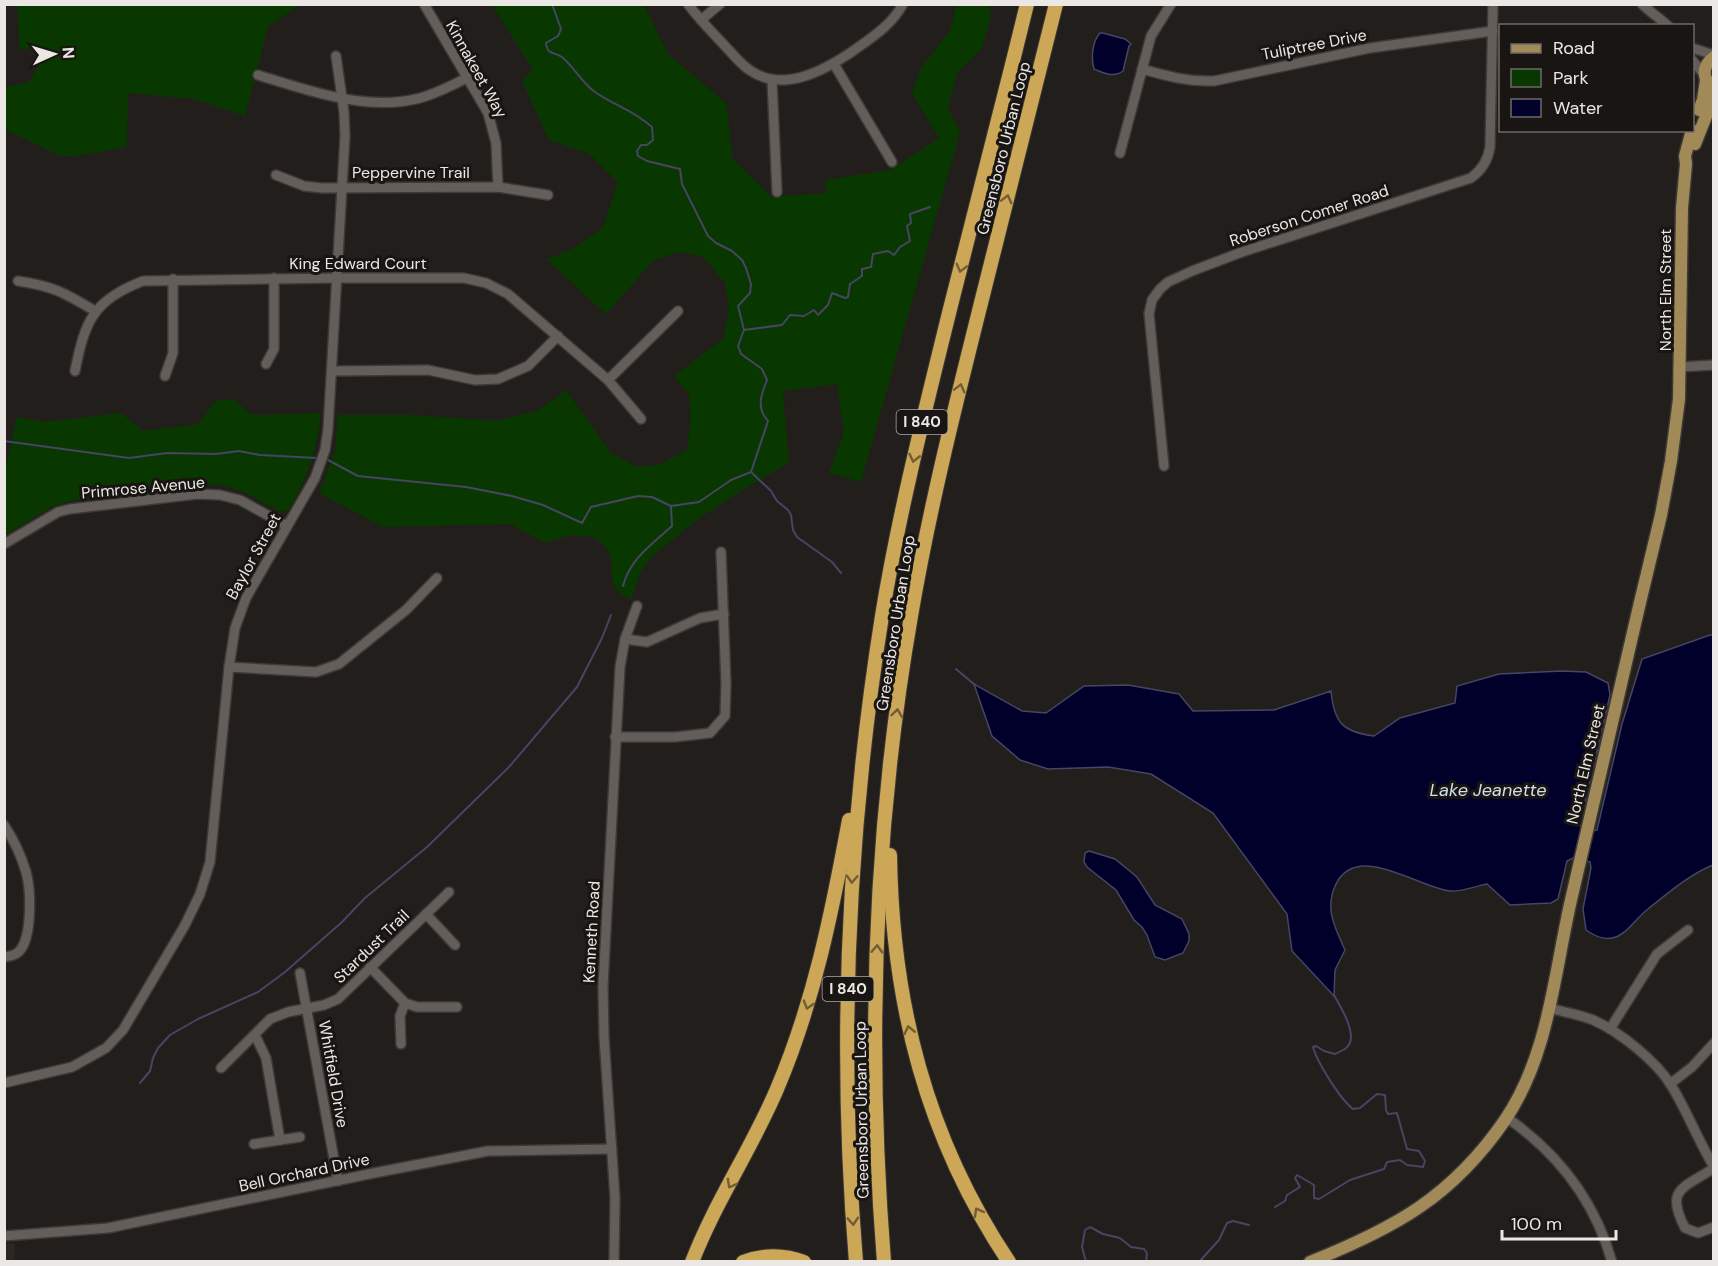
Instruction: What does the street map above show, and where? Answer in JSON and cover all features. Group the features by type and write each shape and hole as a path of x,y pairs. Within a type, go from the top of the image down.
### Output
{"highway":[{"name":"Greensboro Urban Loop","path":"856,1262 848,1113 848,976 856,820 868,717 886,593 913,461 1027,4"},
{"name":"Greensboro Urban Loop","path":"884,1262 877,1133 875,1029 881,874 890,772 904,659 930,518 956,405 1056,4"},
{"path":"692,1262 709,1223 769,1108 805,1014 822,957 834,902 868,717"},
{"path":"890,772 893,927 902,998 912,1045 936,1120 957,1171 1009,1262"},
{"path":"742,1262 772,1255 804,1262"}],"main road":[{"name":"North Elm Street","path":"1694,124 1708,80 1706,64 1713,56"},
{"name":"North Elm Street","path":"1686,164 1692,157 1713,96"},
{"name":"North Elm Street","path":"1310,1262 1372,1236 1407,1216 1432,1198 1469,1164 1506,1117 1535,1060 1549,1008 1578,867 1666,489 1675,431 1680,367 1682,208 1685,156 1691,132"}],"street":[{"name":"Kinnakeet Way","path":"424,4 488,113 496,143 498,187"},
{"path":"688,4 746,67 758,76 772,80 802,77 834,64 884,28 903,4"},
{"path":"701,20 720,4"},
{"path":"1119,153 1151,36 1170,4"},
{"name":"Roberson Comer Road","path":"1164,466 1149,314 1155,294 1168,282 1216,261 1471,178 1476,174 1486,162 1490,147 1494,4"},
{"path":"1642,4 1656,21"},
{"name":"Tuliptree Drive","path":"1142,69 1192,82 1214,81 1370,48 1493,31"},
{"path":"1694,49 1713,56"},
{"name":"Baylor Street","path":"4,1083 72,1068 106,1048 123,1030 185,925 200,894 210,862 229,667 235,628 239,614 315,478 328,429 345,136 336,56"},
{"path":"1694,62 1708,80"},
{"path":"834,64 892,162"},
{"path":"258,75 319,94 380,102 409,101 432,95 467,78"},
{"path":"772,80 777,192"},
{"name":"Peppervine Trail","path":"276,175 304,186 498,187 548,195"},
{"path":"266,364 274,350 274,278"},
{"name":"King Edward Court","path":"75,371 84,334 95,311 103,302 122,289 143,281 464,278 486,283 508,294 608,380 641,419"},
{"path":"165,376 173,353 173,279"},
{"path":"18,281 45,285 67,294 95,311"},
{"path":"608,380 678,311"},
{"path":"333,371 428,370 475,380 498,379 528,366 558,336"},
{"path":"1680,367 1713,365"},
{"name":"Primrose Avenue","path":"4,544 58,512 198,494 220,495 240,500 287,526"},
{"path":"615,737 675,737 710,733 725,716 721,552"},
{"path":"229,667 316,672 327,669 339,663 406,610 437,578"},
{"name":"Kenneth Road","path":"614,1262 615,1208 603,986 620,667 625,639 637,606"},
{"path":"625,639 647,642 700,618 724,614"},
{"path":"4,825 21,856 27,874 30,898 26,935 21,949 12,956 4,957"},
{"name":"Stardust Trail","path":"221,1068 270,1019 324,1005 338,999 449,892"},
{"path":"426,914 455,945"},
{"path":"1610,1029 1657,954 1688,930"},
{"path":"370,967 405,1003 417,1007 457,1007"},
{"name":"Whitfield Drive","path":"300,973 338,1181"},
{"path":"401,1044 400,1016 405,1003"},
{"path":"1549,1008 1584,1017 1610,1029 1649,1060 1670,1084 1713,1168 1682,1189 1676,1198 1675,1209 1685,1228 1698,1233 1713,1227"},
{"path":"255,1035 266,1058 280,1140"},
{"path":"1670,1084 1692,1067 1713,1043"},
{"path":"1506,1117 1540,1142 1565,1169 1592,1210 1612,1262"},
{"path":"254,1144 300,1137"},
{"name":"Bell Orchard Drive","path":"4,1236 108,1228 488,1151 612,1149"}],"shaded area":[{"path":"14,1243 15,1261 5,1261 5,1244"}],"green space":[{"path":"17,5 300,5 268,27 245,116 194,99 128,93 127,147 77,156 61,156 5,130 5,87 29,82 38,66 40,50 20,49"},
{"path":"492,5 644,5 668,54 727,104 732,158 772,197 826,193 825,180 891,170 939,138 912,93 921,68 950,31 956,5 989,5 991,16 982,48 957,74 948,108 960,132 861,482 829,473 844,432 837,384 783,391 789,463 698,519 652,556 640,573 631,600 616,589 607,550 593,538 564,537 545,543 510,524 383,527 319,493 335,451 338,415 413,415 496,421 537,411 566,390 611,453 638,467 662,464 687,449 691,419 689,394 674,376 724,338 729,308 725,283 703,257 679,252 654,260 606,314 546,259 573,249 603,227 618,182 589,154 549,140 522,81 533,70"},
{"path":"234,399 252,415 321,413 311,463 289,510 280,512 246,493 222,485 200,484 75,500 53,506 5,535 5,472 17,417 44,422 121,413 143,431 199,424 215,401"}],"water":[{"path":"1100,33 1125,39 1131,44 1123,71 1120,73 1108,74 1094,69 1093,50"},
{"name":"Lake Jeanette","path":"1713,635 1713,865 1671,891 1644,912 1622,934 1608,938 1598,937 1586,930 1583,909 1591,868 1590,862 1575,857 1567,861 1558,899 1551,903 1510,905 1487,884 1450,891 1389,870 1358,867 1346,872 1336,884 1331,901 1332,918 1345,950 1335,970 1334,996 1292,951 1287,914 1213,813 1151,774 1108,767 1048,769 1020,760 992,736 974,684 1022,711 1046,713 1084,686 1128,685 1179,694 1193,711 1274,710 1331,691 1334,711 1342,724 1354,732 1374,736 1400,718 1455,703 1457,686 1499,674 1586,672 1608,683 1610,695 1584,805 1579,812 1578,824 1588,832 1597,830 1622,724 1642,659"},
{"path":"1089,851 1115,859 1137,877 1155,905 1182,919 1189,934 1189,941 1183,953 1165,960 1155,957 1147,935 1134,920 1116,890 1087,867 1084,862 1085,853"}],"waterway":[{"path":"328,460 358,476 466,487 512,496 543,505 582,523 591,507 638,496 652,497 671,506 699,502 731,480 751,472 768,421 761,406 767,380 762,369 741,354 738,346 744,330 738,306 750,293 751,284 746,268 742,260 732,251 708,236 682,184 680,169 647,161 638,156 637,151 641,145 647,145 653,140 652,127 595,92 562,57 548,50 546,43 558,36 561,29 552,4"},
{"path":"744,330 782,325 790,315 804,316 814,310 818,315 828,305 832,293 848,297 850,284 862,276 862,269 871,267 873,254 888,251 894,255 900,247 910,241 907,226 911,223 910,214 930,207"},
{"path":"4,441 129,458 167,453 216,454 239,451 260,455 317,458"},
{"path":"751,472 788,510 797,537 832,562 841,573"},
{"path":"623,586 636,560 672,526 671,506"},
{"path":"140,1083 150,1071 158,1048 170,1035 198,1019 258,992 285,972 341,923 365,898 427,847 509,767 577,687 611,615"},
{"path":"956,669 975,685"},
{"path":"1275,1207 1285,1201 1287,1195 1300,1187 1295,1178 1297,1175 1314,1185 1314,1198 1319,1199 1350,1180 1384,1169 1387,1162 1400,1160 1407,1165 1423,1167 1425,1161 1419,1151 1407,1149 1397,1113 1388,1114 1386,1110 1385,1095 1377,1094 1360,1108 1353,1109 1324,1071 1313,1047 1316,1046 1335,1054 1347,1047 1351,1041 1350,1027 1334,995"},
{"path":"1199,1262 1219,1240 1227,1223 1233,1221 1249,1225"},
{"path":"1086,1262 1082,1247 1085,1230 1090,1227 1103,1234 1120,1238 1131,1247 1144,1249 1147,1253 1146,1262"}]}
